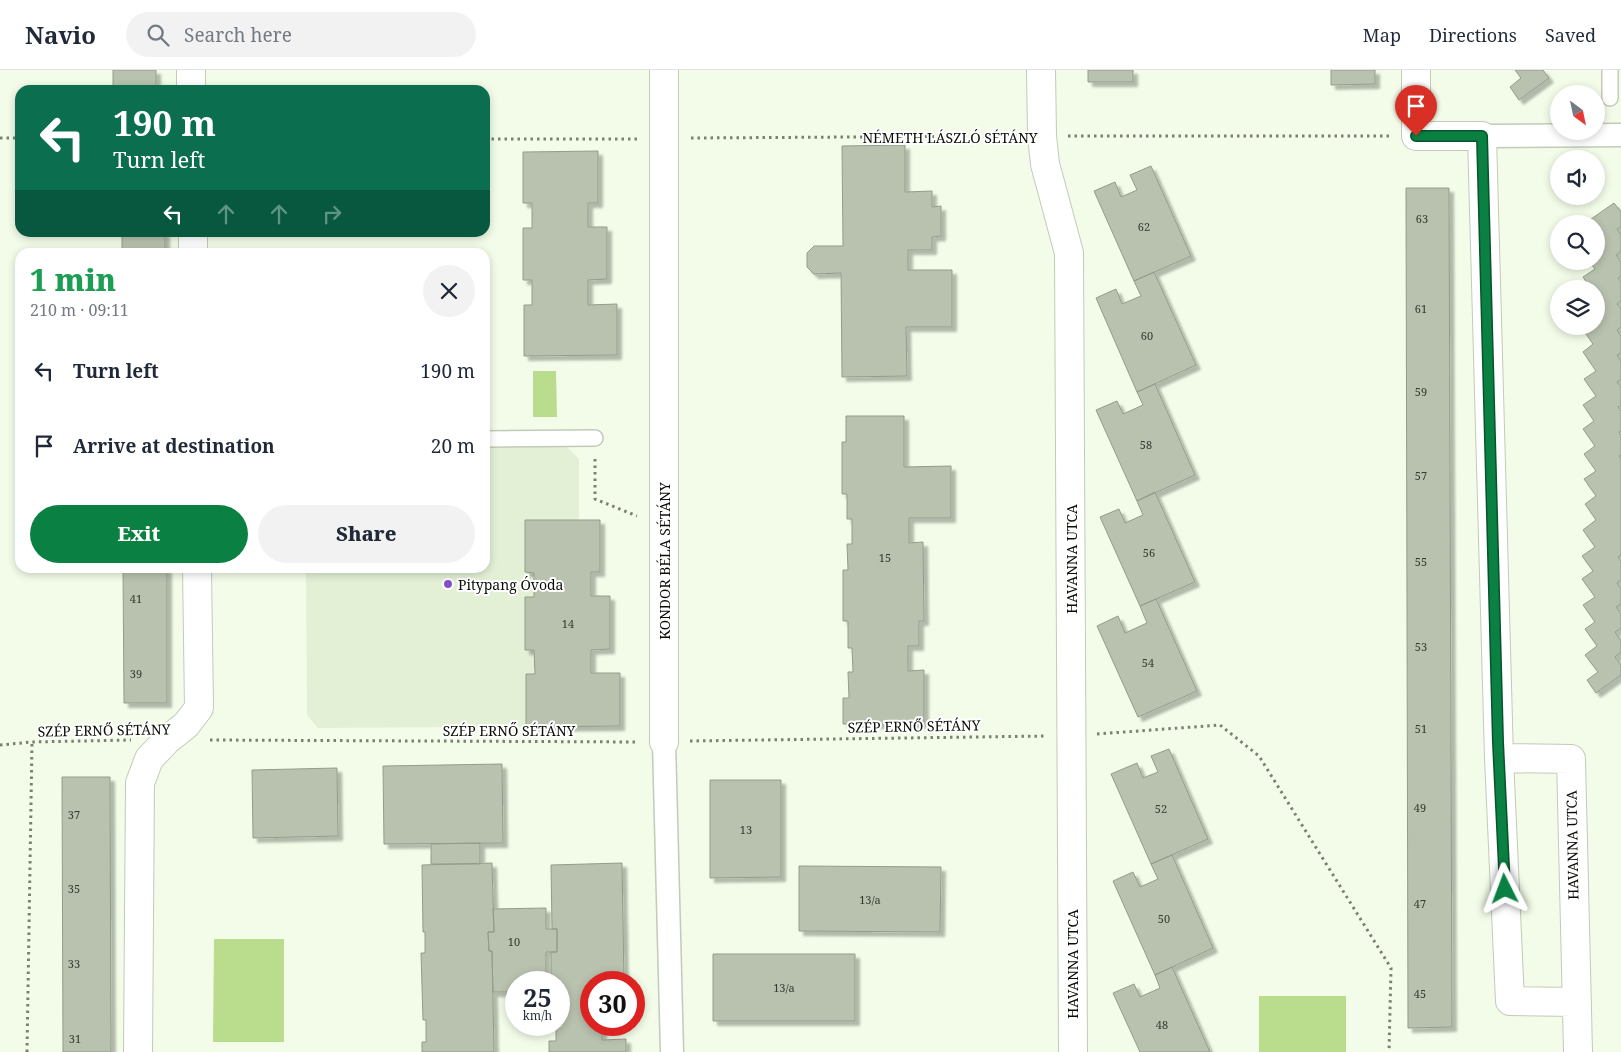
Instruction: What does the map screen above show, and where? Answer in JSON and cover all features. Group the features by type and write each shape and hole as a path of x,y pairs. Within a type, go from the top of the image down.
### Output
{"street":[{"path":"191,70 191,85"},
{"name":"KONDOR BÉLA SÉTÁNY","path":"664,70 664,742 672,1052"},
{"name":"HAVANNA UTCA","path":"1041,70 1042,136 1045,164 1069,253 1073,1052"},
{"path":"1416,70 1416,136 1621,135"},
{"path":"1482,136 1499,758 1510,1001 1575,1002"},
{"path":"138,1052 140,783 149,759 166,740 186,725 199,708 197,573"},
{"name":"HAVANNA UTCA","path":"1499,758 1571,759 1575,1002 1578,1052"}],"lane":[{"path":"1610,70 1610,98"},
{"path":"490,439 595,438"}],"path":[{"name":"NÉMETH LÁSZLÓ SÉTÁNY","path":"490,139 1416,136"},
{"path":"0,138 15,138"},
{"path":"595,438 595,499 664,527"},
{"path":"1072,735 1220,725 1259,756 1391,968 1389,1052"},
{"name":"SZÉP ERNŐ SÉTÁNY","path":"206,740 664,742 1018,736"},
{"name":"SZÉP ERNŐ SÉTÁNY","path":"0,745 32,742 166,740"},
{"path":"27,1052 32,742"}],"shaded area":[{"name":"Pitypang Óvoda","path":"490,447 567,447 579,459 579,520 600,520 600,572 591,572 591,596 610,596 610,649 591,650 591,673 620,673 620,726 318,728 307,715 306,573 490,573"}],"green space":[{"path":"533,371 556,371 557,417 533,417"},
{"path":"214,939 284,939 284,1042 213,1042"},
{"path":"1259,996 1346,996 1346,1052 1259,1052"}],"building":[{"path":"113,70 156,70 156,85 113,85"},
{"path":"1088,70 1133,70 1133,82 1088,82"},
{"path":"1331,70 1375,70 1375,84 1331,85"},
{"path":"1515,70 1543,70 1549,78 1519,100 1510,87 1521,78"},
{"path":"905,145 905,192 932,191 932,207 941,206 941,236 932,237 932,250 908,250 908,270 952,270 952,327 906,327 907,376 842,377 841,273 814,274 807,267 807,253 814,246 843,246 842,146"},
{"path":"598,151 598,203 588,203 588,227 607,227 607,279 588,280 588,305 617,304 617,355 524,356 524,305 532,305 532,280 523,280 523,228 532,228 532,203 523,203 523,152"},
{"path":"1151,166 1191,256 1134,281 1094,191 1115,182 1121,197 1137,190 1130,175"},
{"path":"1406,188 1449,188 1452,1027 1408,1028"},
{"path":"1614,203 1621,212 1621,227 1617,229 1621,235 1621,251 1616,255 1621,262 1621,276 1618,278 1621,282 1621,301 1617,304 1621,309 1621,327 1617,330 1621,336 1621,353 1617,355 1621,361 1621,379 1617,382 1621,387 1621,405 1618,407 1621,411 1621,431 1619,432 1621,436 1621,455 1619,456 1621,459 1621,555 1618,557 1621,561 1621,580 1617,583 1621,589 1621,604 1616,607 1621,614 1621,628 1615,632 1621,641 1621,652 1615,657 1621,665 1621,675 1596,693 1587,680 1598,672 1585,655 1597,646 1585,629 1595,622 1583,605 1595,597 1582,579 1593,571 1582,556 1595,547 1583,530 1596,520 1585,504 1596,496 1584,479 1596,471 1584,454 1595,446 1583,429 1594,421 1583,405 1596,396 1584,379 1596,371 1583,352 1593,344 1587,335 1605,335 1605,280 1585,280 1583,277 1594,270 1605,270 1605,215 1597,215"},
{"path":"122,237 165,237 165,248 122,248"},
{"path":"1154,272 1196,365 1137,392 1096,298 1116,289 1122,304 1141,296 1134,281"},
{"path":"1155,384 1195,475 1137,501 1096,410 1117,401 1123,414 1143,405 1137,392"},
{"path":"846,416 904,416 904,467 951,466 951,518 909,518 909,543 923,542 924,621 919,621 919,646 908,646 908,671 924,670 924,724 843,724 843,698 849,698 848,672 853,672 852,648 848,648 848,621 843,621 843,570 848,570 847,544 852,544 852,519 847,519 847,494 842,494 842,442 846,442"},
{"path":"1155,492 1195,582 1140,606 1100,517 1119,509 1125,523 1143,515 1137,501"},
{"path":"525,520 600,520 600,572 591,572 591,596 610,596 610,649 591,650 591,673 620,673 620,726 526,727 526,674 535,674 534,650 525,650 525,597 534,597 534,573 525,572"},
{"path":"123,573 167,573 167,703 124,703"},
{"path":"1156,599 1197,691 1138,717 1097,626 1118,616 1125,633 1147,623 1140,606"},
{"path":"1169,749 1208,839 1151,864 1111,774 1137,763 1143,778 1158,772 1151,756"},
{"path":"502,764 503,843 384,844 383,766"},
{"path":"337,768 338,836 253,838 252,770"},
{"path":"62,777 110,777 111,1052 63,1052"},
{"path":"710,780 781,780 781,877 710,878"},
{"path":"480,843 480,864 431,864 431,844"},
{"path":"1172,855 1213,948 1155,975 1113,881 1133,872 1140,887 1158,879 1151,864"},
{"path":"492,863 494,932 488,932 489,951 492,951 494,1052 422,1052 422,1042 426,1042 426,1020 423,1020 421,953 425,953 422,865"},
{"path":"622,863 624,971 580,971 580,1036 602,1036 602,1040 626,1039 626,1052 549,1052 549,1041 556,1041 556,1036 570,1036 570,971 551,971 551,952 557,952 557,929 552,929 551,865"},
{"path":"799,866 941,867 940,932 799,931"},
{"path":"546,908 546,929 557,929 557,952 546,952 546,971 505,971 505,992 493,992 492,951 489,951 488,932 494,932 493,909"},
{"path":"713,954 855,954 855,1021 713,1021"},
{"path":"1172,967 1210,1052 1140,1052 1113,993 1134,984 1140,997 1160,988 1155,975"}],"place":[{"name":"Pitypang Óvoda","path":"448,584"}],"route":[{"path":"1416,136 1482,136 1498,742 1505,889"}]}
